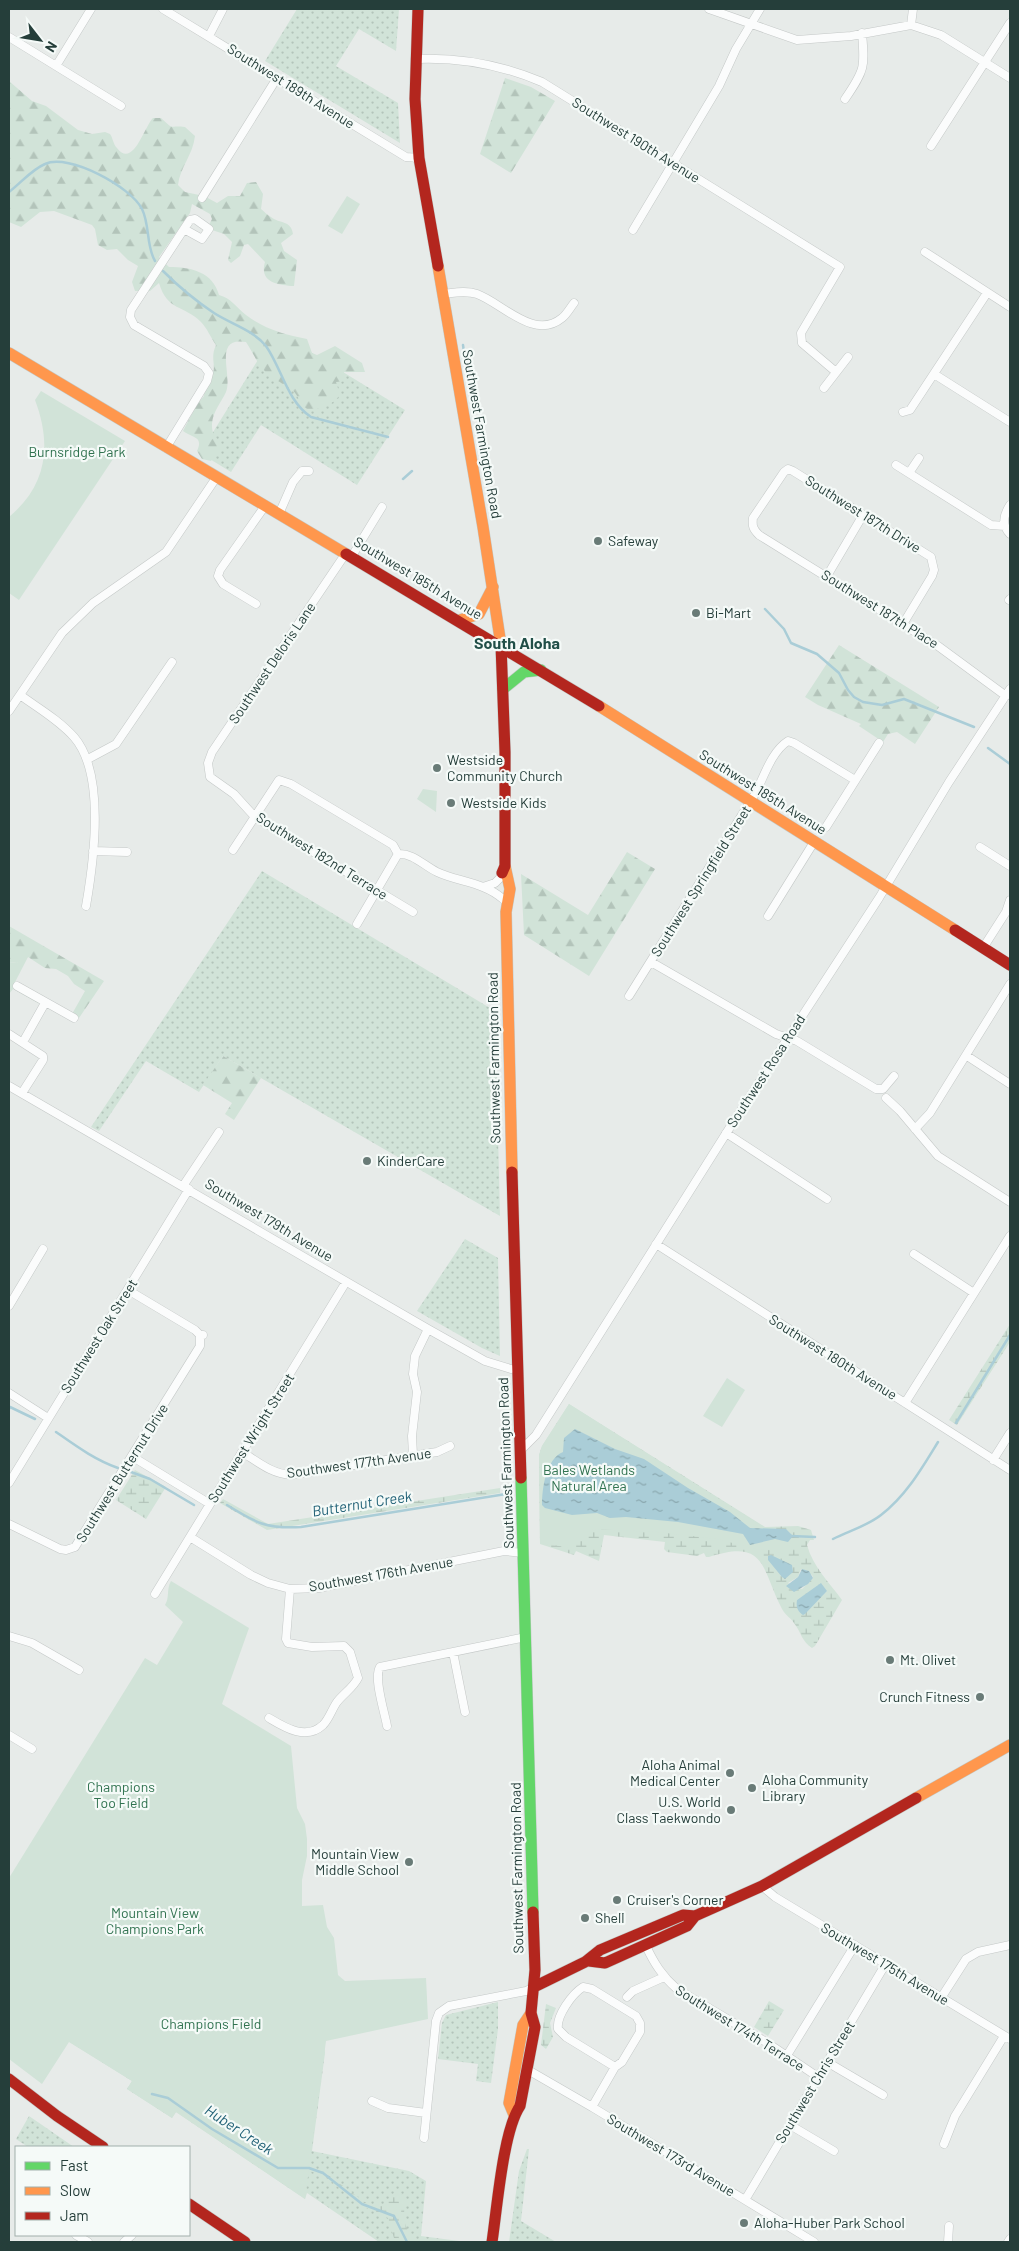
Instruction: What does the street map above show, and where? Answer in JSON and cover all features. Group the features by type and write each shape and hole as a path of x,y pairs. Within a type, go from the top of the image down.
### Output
{"main road":[{"name":"Southwest Farmington Road","path":"418,9 415,99 419,158 501,645 503,689 502,899 506,912"},
{"name":"Southwest 185th Avenue","path":"9,353 216,478 349,554 501,645 886,886 1010,966"},
{"path":"460,620 470,618 481,611 492,587"},
{"path":"503,689 524,672 541,670"},
{"name":"Southwest Farmington Road","path":"491,2239 514,2115 520,2106 535,2027 532,2013 534,1987 521,1450 514,1369 506,912 509,906 508,872 503,871"},
{"path":"590,1961 605,1963 687,1926 695,1916 762,1886 1010,1744"},
{"path":"534,1987 590,1961 600,1950 683,1915 695,1916"},
{"name":"Southwest Farmington Road","path":"514,2115 509,2104 523,2025 532,2013"},
{"path":"9,2079 57,2116 102,2146"},
{"path":"190,2205 245,2242"}],"street":[{"path":"56,66 91,9"},
{"name":"Southwest 189th Avenue","path":"163,9 406,157 419,158"},
{"path":"209,36 222,9"},
{"path":"709,9 797,40 912,25 942,35 1010,78"},
{"path":"633,230 719,86 736,50 760,9"},
{"path":"912,25 913,9"},
{"path":"931,146 1010,23"},
{"path":"845,99 858,81 864,64 862,33"},
{"path":"9,37 121,106"},
{"name":"Southwest 190th Avenue","path":"415,59 481,64 524,75 555,89 840,267 800,332 802,343 836,372"},
{"path":"202,198 277,78"},
{"path":"166,448 207,381 209,373 204,366 134,326 130,317 131,310 184,229"},
{"path":"925,252 1010,307"},
{"path":"442,294 459,292 478,294 525,321 538,325 560,320 574,303"},
{"path":"903,412 910,410 986,293"},
{"path":"824,388 848,357"},
{"path":"934,374 1010,422"},
{"path":"909,473 919,458"},
{"path":"896,465 991,525 1005,526"},
{"name":"Southwest 187th Drive","path":"752,526 753,518 779,476 788,469 926,553 934,564 932,576 903,624"},
{"path":"279,514 293,482 302,471 309,471"},
{"path":"9,711 52,645 72,622 94,603 166,552 216,478"},
{"path":"1010,505 1004,518 1005,526 1010,534"},
{"path":"256,604 223,584 218,576 220,570 264,506"},
{"name":"Southwest Deloris Lane","path":"210,777 208,763 212,752 382,507"},
{"path":"826,576 863,515"},
{"name":"Southwest 187th Place","path":"752,526 759,535 938,646 1008,693"},
{"path":"88,759 116,744 172,662"},
{"name":"Southwest Rosa Road","path":"521,1450 536,1435 726,1133 886,886 949,782 1008,693"},
{"path":"20,694 59,722 75,738 88,759 93,776 94,798 93,851 86,906"},
{"name":"Southwest Springfield Street","path":"629,996 750,802 769,765 783,744 788,741 855,780"},
{"path":"826,827 879,742"},
{"name":"Southwest 182nd Terrace","path":"210,777 234,794 255,817 413,912"},
{"path":"234,850 279,780 291,784 393,845 398,854"},
{"path":"768,916 814,842"},
{"path":"980,847 1010,866"},
{"path":"93,851 127,852"},
{"path":"398,854 406,853 436,872 483,887 502,899"},
{"path":"357,924 398,854"},
{"path":"483,887 495,883 503,871"},
{"path":"983,948 1006,912 1010,900"},
{"path":"650,962 776,1034 797,1041 876,1089 883,1089 894,1076"},
{"path":"915,1129 930,1114 1010,984"},
{"path":"17,986 74,1018"},
{"path":"23,1042 45,1003"},
{"path":"9,1034 43,1056 43,1060 22,1093"},
{"path":"967,1056 1010,1084"},
{"name":"Southwest 179th Avenue","path":"9,1086 485,1361 514,1369"},
{"path":"886,1098 938,1156 1010,1202"},
{"name":"Southwest Oak Street","path":"9,1483 128,1290 186,1187 220,1132"},
{"path":"726,1133 827,1199"},
{"path":"905,1403 1010,1236"},
{"name":"Southwest 180th Avenue","path":"656,1244 1010,1470"},
{"path":"9,1306 43,1249"},
{"path":"914,1254 974,1293"},
{"name":"Southwest Wright Street","path":"155,1594 346,1282"},
{"name":"Southwest Butternut Drive","path":"9,1524 60,1548 66,1550 75,1547 200,1346 202,1335 128,1290"},
{"path":"413,1455 412,1436 417,1392 413,1374 415,1356 428,1329"},
{"path":"9,1393 48,1418"},
{"path":"993,1460 1010,1433"},
{"name":"Southwest 177th Avenue","path":"242,1452 279,1474 291,1475 437,1452 450,1446"},
{"path":"133,1456 210,1504"},
{"name":"Southwest 176th Avenue","path":"190,1537 251,1575 290,1589 319,1588 504,1551 524,1553"},
{"path":"269,1718 296,1732 318,1728 324,1724 337,1703 350,1690 358,1678 350,1652 344,1646 312,1647 288,1643 286,1639 290,1589"},
{"path":"9,1636 32,1643 79,1670"},
{"path":"387,1726 378,1680 380,1667 526,1637"},
{"path":"453,1652 465,1712"},
{"path":"9,1735 32,1749"},
{"name":"Southwest 175th Avenue","path":"762,1886 775,1897 1007,2037"},
{"path":"786,2057 854,1945"},
{"path":"941,1998 966,1959 978,1952 1010,1945"},
{"name":"Southwest 174th Terrace","path":"646,1946 664,1977 677,1989 818,2077"},
{"name":"Southwest Chris Street","path":"745,2200 885,1964"},
{"name":"Southwest 174th Terrace","path":"627,1997 633,1991 664,1977"},
{"path":"424,2138 436,2021 439,2013 449,2006 526,1991 534,1987"},
{"path":"592,2107 615,2067 622,2062 640,2032 640,2023 636,2016 592,1989 583,1988 574,1993 559,2020 558,2029 561,2034 615,2067"},
{"path":"944,2144 955,2116 1007,2037"},
{"path":"827,2062 882,2095"},
{"name":"Southwest 173rd Avenue","path":"528,2070 814,2242"},
{"path":"372,2101 388,2108 426,2113"},
{"path":"790,2125 834,2151"},
{"path":"948,2242 949,2226"}],"green space":[{"path":"297,9 399,9 396,51 359,29 336,66 398,103 400,143 265,61"},
{"path":"505,78 531,87 555,101 511,173 480,154"},
{"path":"9,81 32,101 46,106 78,130 92,134 105,132 110,134 116,146 123,153 133,150 153,118 161,118 172,127 185,127 195,136 192,149 179,179 178,185 185,192 204,196 217,203 228,196 240,196 247,183 256,182 263,194 261,209 274,219 288,224 292,230 293,234 281,243 284,251 297,260 294,286 281,285 267,278 264,269 265,262 248,244 244,245 240,256 231,263 228,260 232,242 224,234 209,229 208,227 212,219 210,214 192,204 190,213 159,257 169,267 185,268 200,272 212,281 219,295 267,328 307,339 312,353 317,355 335,346 362,363 365,372 344,372 345,381 336,382 340,395 326,406 309,410 301,405 295,392 263,369 246,342 236,342 230,345 226,358 226,392 216,411 212,424 214,435 220,444 217,453 211,461 202,459 197,451 199,446 198,440 183,431 197,404 204,396 206,386 213,373 213,354 216,345 201,322 167,299 159,283 150,291 135,291 132,282 138,266 128,260 117,249 107,250 98,245 95,229 92,225 54,211 40,212 21,227 9,222"},
{"path":"347,196 360,204 342,234 328,226"},
{"path":"276,331 405,410 357,485 261,425 231,472 200,453"},
{"name":"Burnsridge Park","path":"41,391 125,441 19,600 9,593 9,517 22,505 31,492 43,463 43,433 35,400"},
{"path":"839,645 939,707 915,744 897,732 888,734 883,742 859,726 861,724 818,705 805,697"},
{"path":"423,789 437,791 436,812 417,799"},
{"path":"627,852 655,869 589,976 524,935 521,874 588,915"},
{"path":"262,871 495,1011 500,1216 223,1056 199,1092 146,1061 99,1131 91,1127"},
{"path":"9,926 104,981 79,1018 72,1014 85,991 74,984 68,976 56,969 45,968 28,957 17,963 9,962"},
{"path":"22,957 28,957 13,986 38,1003 13,989 9,994 9,962 17,963"},
{"path":"223,1056 261,1078 234,1120 225,1114 232,1103 203,1085"},
{"path":"465,1239 498,1258 500,1356 482,1348 417,1311"},
{"path":"1010,1324 1010,1342 957,1425 949,1420"},
{"path":"727,1378 745,1390 722,1427 703,1416"},
{"name":"Bales Wetlands Natural Area","path":"569,1404 765,1527 798,1526 811,1530 814,1540 810,1540 807,1545 813,1560 842,1600 815,1646 812,1648 806,1643 793,1621 783,1611 765,1570 759,1561 752,1555 742,1551 728,1552 709,1557 706,1557 704,1553 697,1556 667,1552 664,1549 665,1542 604,1535 599,1561 576,1551 574,1555 540,1544 539,1455 542,1446","holes":["801,1569 812,1575 813,1578 802,1589 788,1583 798,1577","817,1588 827,1591 807,1610 797,1600"]},
{"name":"Bales Wetlands Natural Area","path":"569,1404 794,1546 788,1555 717,1539 657,1532 591,1529 572,1548 540,1543 539,1455 542,1446"},
{"path":"135,1470 166,1487 146,1519 116,1500"},
{"path":"500,1488 500,1493 267,1530 220,1503 223,1499 268,1524"},
{"name":"Mountain View Champions Park","path":"171,1581 249,1628 222,1704 291,1746 297,1808 305,1824 307,1839 307,1856 302,1880 302,1906 323,1905 327,1927 334,1938 338,1975 345,1981 426,1978 428,2019 326,2041 305,2199 176,2112 172,2118 127,2089 132,2081 69,2042 42,2084 9,2059 9,1878 145,1658 157,1665 183,1622 165,1605"},
{"path":"769,2001 784,2010 768,2036 754,2027"},
{"path":"498,2002 498,2029 491,2083 476,2081 478,2064 438,2059 442,2023 446,2015"},
{"path":"546,2004 556,2008 550,2023 553,2037 546,2049 541,2045"},
{"path":"323,2036 325,2053 312,2151 409,2171 426,2181 421,2236 467,2242 379,2242 307,2193 305,2199 176,2112 172,2118 127,2089 132,2081 68,2041"},
{"path":"29,2116 73,2146 26,2146 16,2139"},
{"path":"527,2149 529,2149 521,2221 556,2242 509,2242 519,2171"},
{"path":"307,2166 324,2172 369,2205 382,2206 387,2203 394,2193 403,2195 406,2202 405,2221 412,2242 400,2242 394,2238 388,2218 356,2203 327,2177 307,2170"}],"water":[{"path":"575,1429 615,1449 644,1459 688,1488 730,1512 750,1528 786,1529 793,1536 788,1542 775,1539 750,1545 743,1534 678,1522 626,1517 610,1518 597,1513 572,1515 545,1508 542,1505 543,1491 549,1467 557,1456 563,1452 564,1438"},
{"path":"771,1555 792,1565 793,1572 785,1579 782,1577 768,1560 768,1556"},
{"path":"802,1569 809,1571 813,1578 808,1584 794,1592 786,1586 798,1577"},
{"path":"821,1583 827,1591 803,1615 797,1608 797,1600"}],"waterway":[{"path":"9,192 45,164 56,162 69,163 98,174 126,191 142,209 150,249 155,261"},
{"path":"163,271 194,299 261,340 272,355 290,394 311,417 388,437"},
{"path":"463,345 468,381"},
{"path":"403,479 412,471"},
{"path":"765,609 784,629 791,643 817,654 839,673 854,697 863,702 882,705 904,699 974,727"},
{"path":"988,748 1010,764"},
{"name":"Butternut Creek","path":"956,1423 1010,1335"},
{"name":"Butternut Creek","path":"9,1409 10,1407 35,1419"},
{"name":"Butternut Creek","path":"56,1432 94,1457 118,1468"},
{"name":"Butternut Creek","path":"833,1539 870,1522 890,1507 913,1481 938,1442"},
{"name":"Butternut Creek","path":"131,1472 150,1479 194,1505"},
{"name":"Butternut Creek","path":"227,1505 262,1524 279,1527 301,1527 506,1494"},
{"name":"Butternut Creek","path":"791,1536 815,1537"},
{"name":"Huber Creek","path":"152,2094 168,2098 212,2129 278,2168 309,2168 323,2173 362,2204 394,2216 407,2242"}],"traffic: fast":[{"path":"503,689 524,672 541,670"},
{"path":"521,1478 533,1912"}],"traffic: slow":[{"path":"438,266 483,527 501,645"},
{"path":"9,353 346,554"},
{"path":"460,620 479,614 493,587"},
{"path":"599,706 955,930"},
{"path":"505,866 510,889 506,912 512,1172"},
{"path":"916,1798 1010,1745"},
{"path":"514,2115 509,2103 523,2025 531,2013"}],"traffic: jam":[{"path":"418,9 415,99 419,158 438,266"},
{"path":"346,554 599,706"},
{"path":"501,645 505,752 505,866 502,873"},
{"path":"955,930 1010,965"},
{"path":"512,1172 521,1478"},
{"path":"534,1987 585,1962 600,1950 683,1915 695,1916 762,1886 916,1798"},
{"path":"492,2242 505,2151 509,2133 520,2106 535,2027 531,2013 535,1970 533,1912"},
{"path":"589,1961 605,1963 687,1926 695,1916"},
{"path":"9,2079 57,2116 102,2146"},
{"path":"190,2205 245,2242"}],"place":[{"name":"Safeway","path":"598,541"},
{"name":"Bi-Mart","path":"696,613"},
{"name":"Westside Community Church","path":"437,768"},
{"name":"Westside Kids","path":"451,803"},
{"name":"KinderCare","path":"367,1161"},
{"name":"Mt. Olivet","path":"890,1660"},
{"name":"Crunch Fitness","path":"980,1697"},
{"name":"Aloha Animal Medical Center","path":"730,1773"},
{"name":"Aloha Community Library","path":"752,1788"},
{"name":"U.S. World Class Taekwondo","path":"731,1810"},
{"name":"Mountain View Middle School","path":"409,1862"},
{"name":"Cruiser's Corner","path":"617,1900"},
{"name":"Shell","path":"585,1918"},
{"name":"Aloha-Huber Park School","path":"744,2223"}],"district":[{"name":"South Aloha","path":"517,643"}],"park label":[{"name":"Champions Too Field","path":"121,1795"},
{"name":"Champions Field","path":"211,2024"}]}
